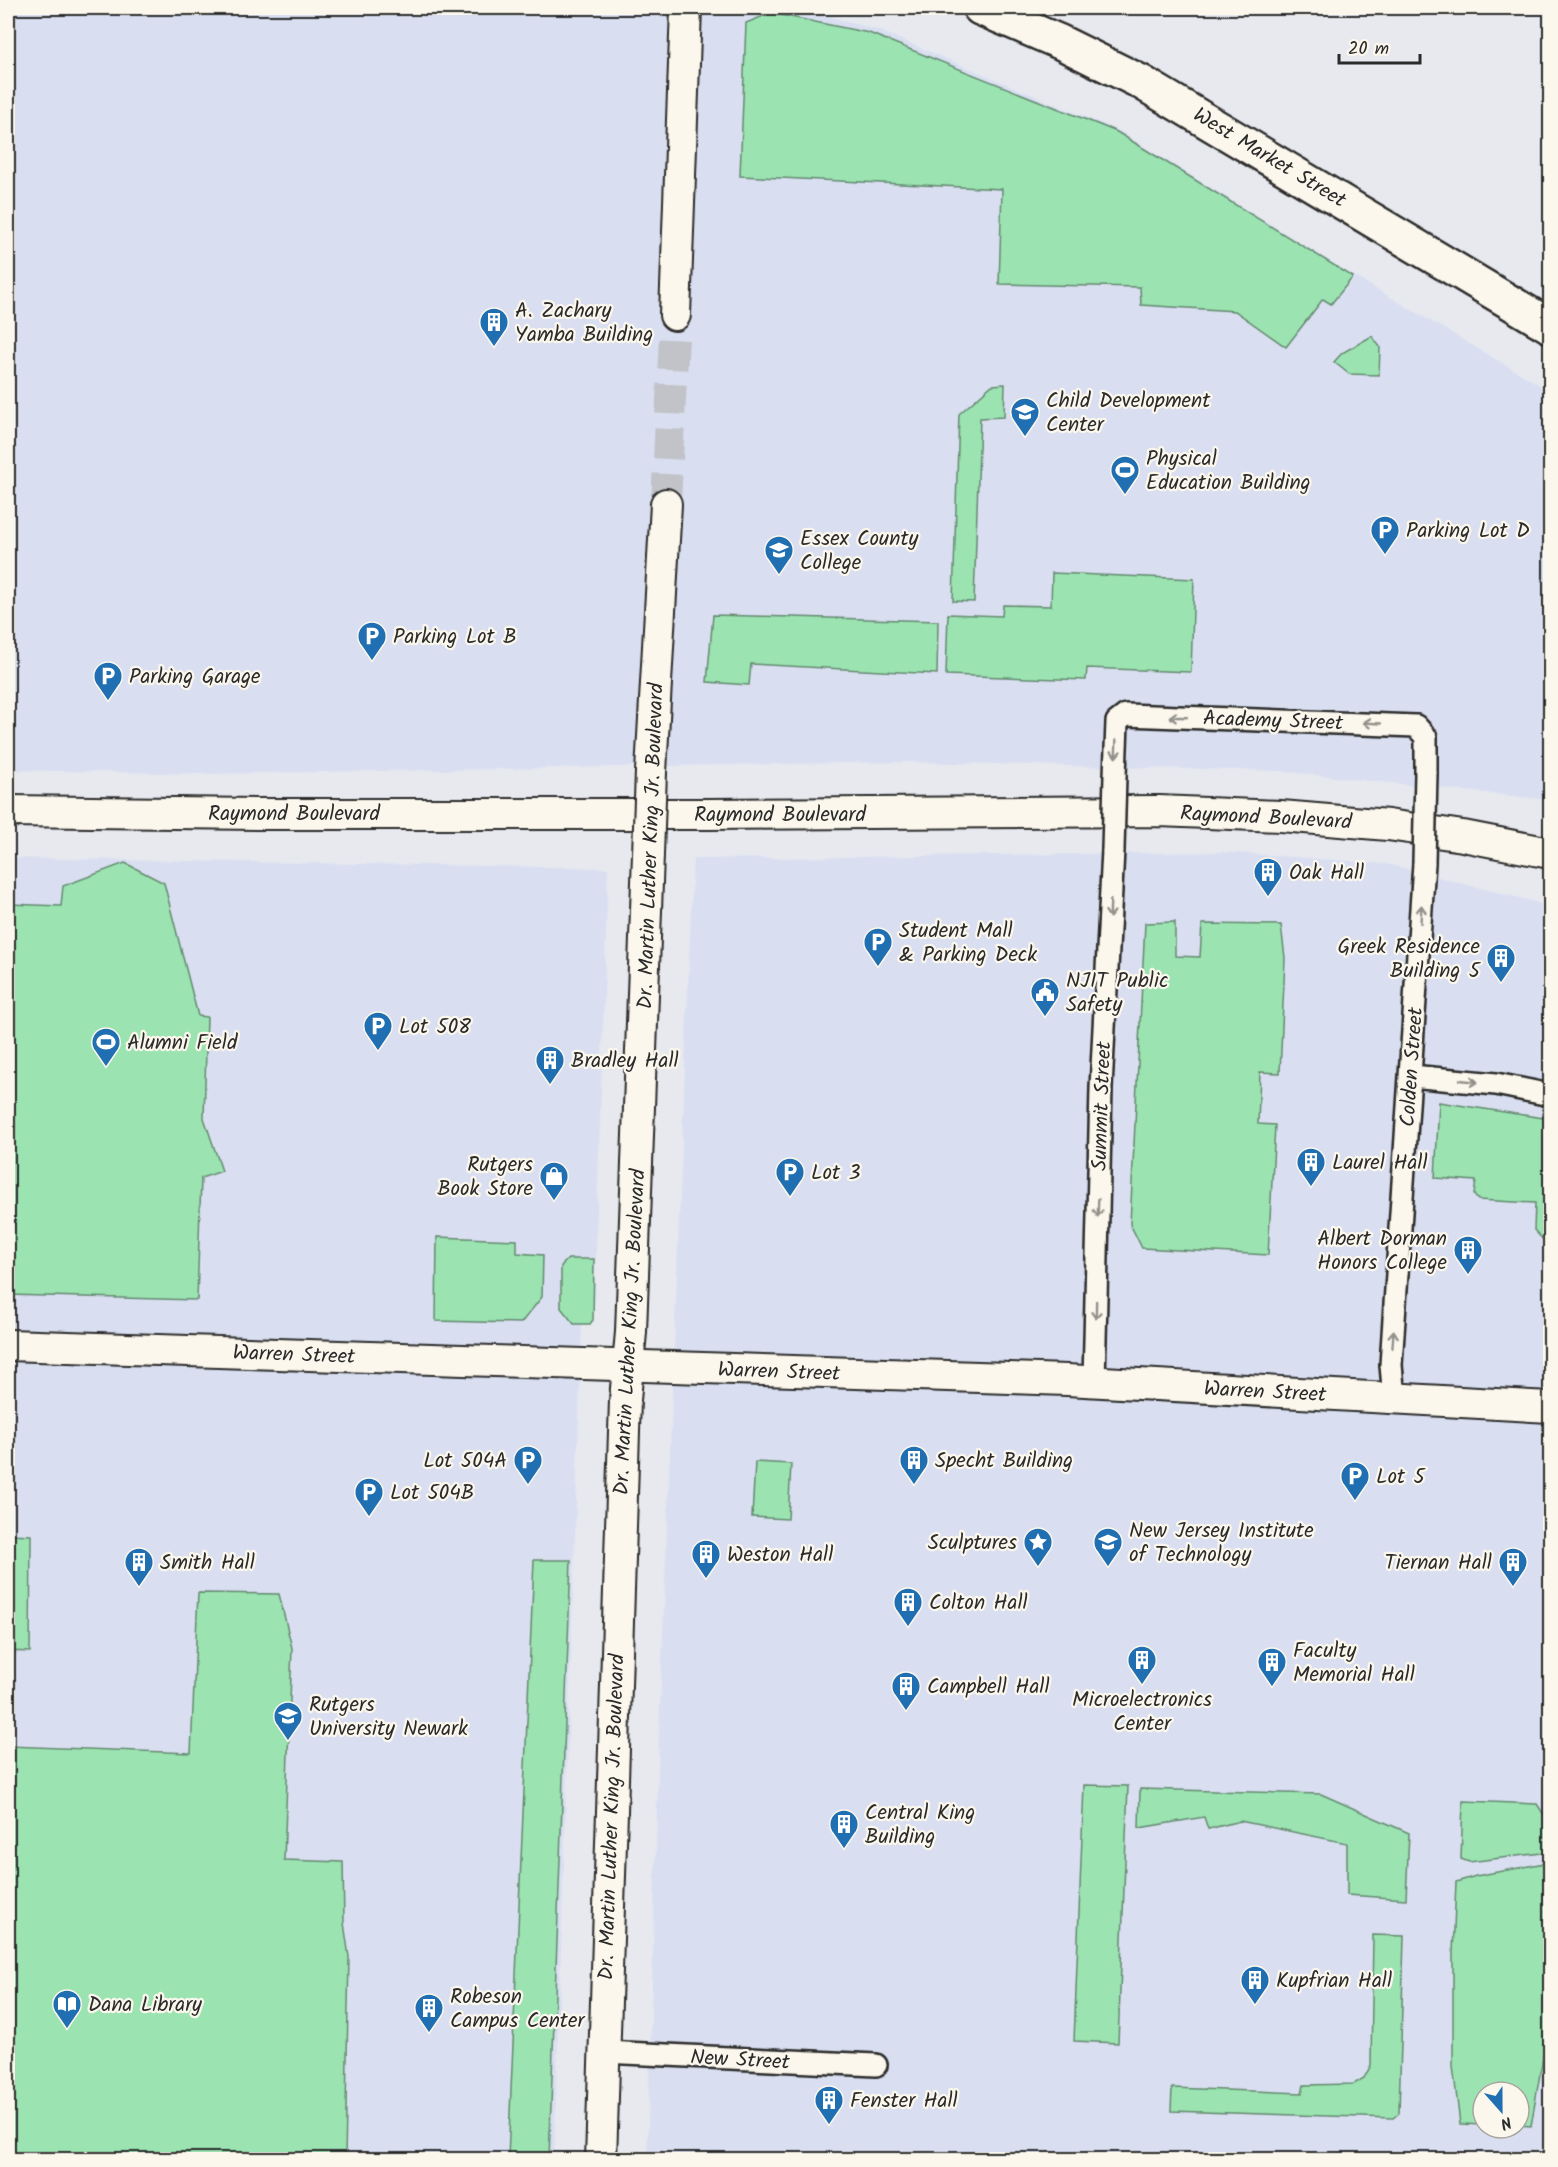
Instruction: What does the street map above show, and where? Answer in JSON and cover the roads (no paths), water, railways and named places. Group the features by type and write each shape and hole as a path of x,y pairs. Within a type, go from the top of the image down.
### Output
{"main road":[{"name":"West Market Street","path":"980,8 1060,42 1141,82 1551,326"}],"street":[{"path":"675,315 686,8"},
{"name":"Dr. Martin Luther King Jr. Boulevard","path":"601,2160 619,1563 632,1321 651,772 666,504"},
{"name":"Academy Street","path":"1117,722 1126,715 1370,723 1416,726 1426,737"},
{"name":"Summit Street","path":"1094,1382 1101,1088 1117,722"},
{"name":"Colden Street","path":"1394,1398 1391,1365 1424,863 1426,737"},
{"name":"Raymond Boulevard","path":"8,811 257,814 1159,811 1281,816 1388,825 1463,836 1551,853"},
{"path":"1411,1076 1496,1084 1551,1095"},
{"name":"Warren Street","path":"8,1346 310,1354 1094,1382 1551,1407"},
{"name":"New Street","path":"604,2052 876,2065"}],"tunnel":[{"path":"666,504 675,315"}],"place":[{"name":"A. Zachary Yamba Building","path":"494,348"},
{"name":"Child Development Center","path":"1025,438"},
{"name":"Physical Education Building","path":"1125,496"},
{"name":"Parking Lot D","path":"1385,556"},
{"name":"Essex County College","path":"779,576"},
{"name":"Parking Lot B","path":"372,662"},
{"name":"Parking Garage","path":"108,702"},
{"name":"Oak Hall","path":"1268,898"},
{"name":"Student Mall & Parking Deck","path":"878,968"},
{"name":"Greek Residence Building 5","path":"1501,984"},
{"name":"NJIT Public Safety","path":"1045,1018"},
{"name":"Lot 508","path":"378,1052"},
{"name":"Alumni Field","path":"106,1068"},
{"name":"Bradley Hall","path":"550,1086"},
{"name":"Laurel Hall","path":"1311,1188"},
{"name":"Lot 3","path":"790,1198"},
{"name":"Rutgers Book Store","path":"554,1202"},
{"name":"Albert Dorman Honors College","path":"1468,1276"},
{"name":"Lot 504A","path":"528,1486"},
{"name":"Specht Building","path":"914,1486"},
{"name":"Lot 5","path":"1355,1502"},
{"name":"Lot 504B","path":"369,1518"},
{"name":"Sculptures","path":"1038,1568"},
{"name":"New Jersey Institute of Technology","path":"1108,1568"},
{"name":"Weston Hall","path":"706,1580"},
{"name":"Smith Hall","path":"139,1588"},
{"name":"Tiernan Hall","path":"1513,1588"},
{"name":"Colton Hall","path":"908,1628"},
{"name":"Microelectronics Center","path":"1142,1686"},
{"name":"Faculty Memorial Hall","path":"1272,1688"},
{"name":"Campbell Hall","path":"906,1712"},
{"name":"Rutgers University Newark","path":"288,1742"},
{"name":"Central King Building","path":"844,1850"},
{"name":"Kupfrian Hall","path":"1255,2006"},
{"name":"Dana Library","path":"67,2030"},
{"name":"Robeson Campus Center","path":"429,2034"},
{"name":"Fenster Hall","path":"829,2126"}]}
